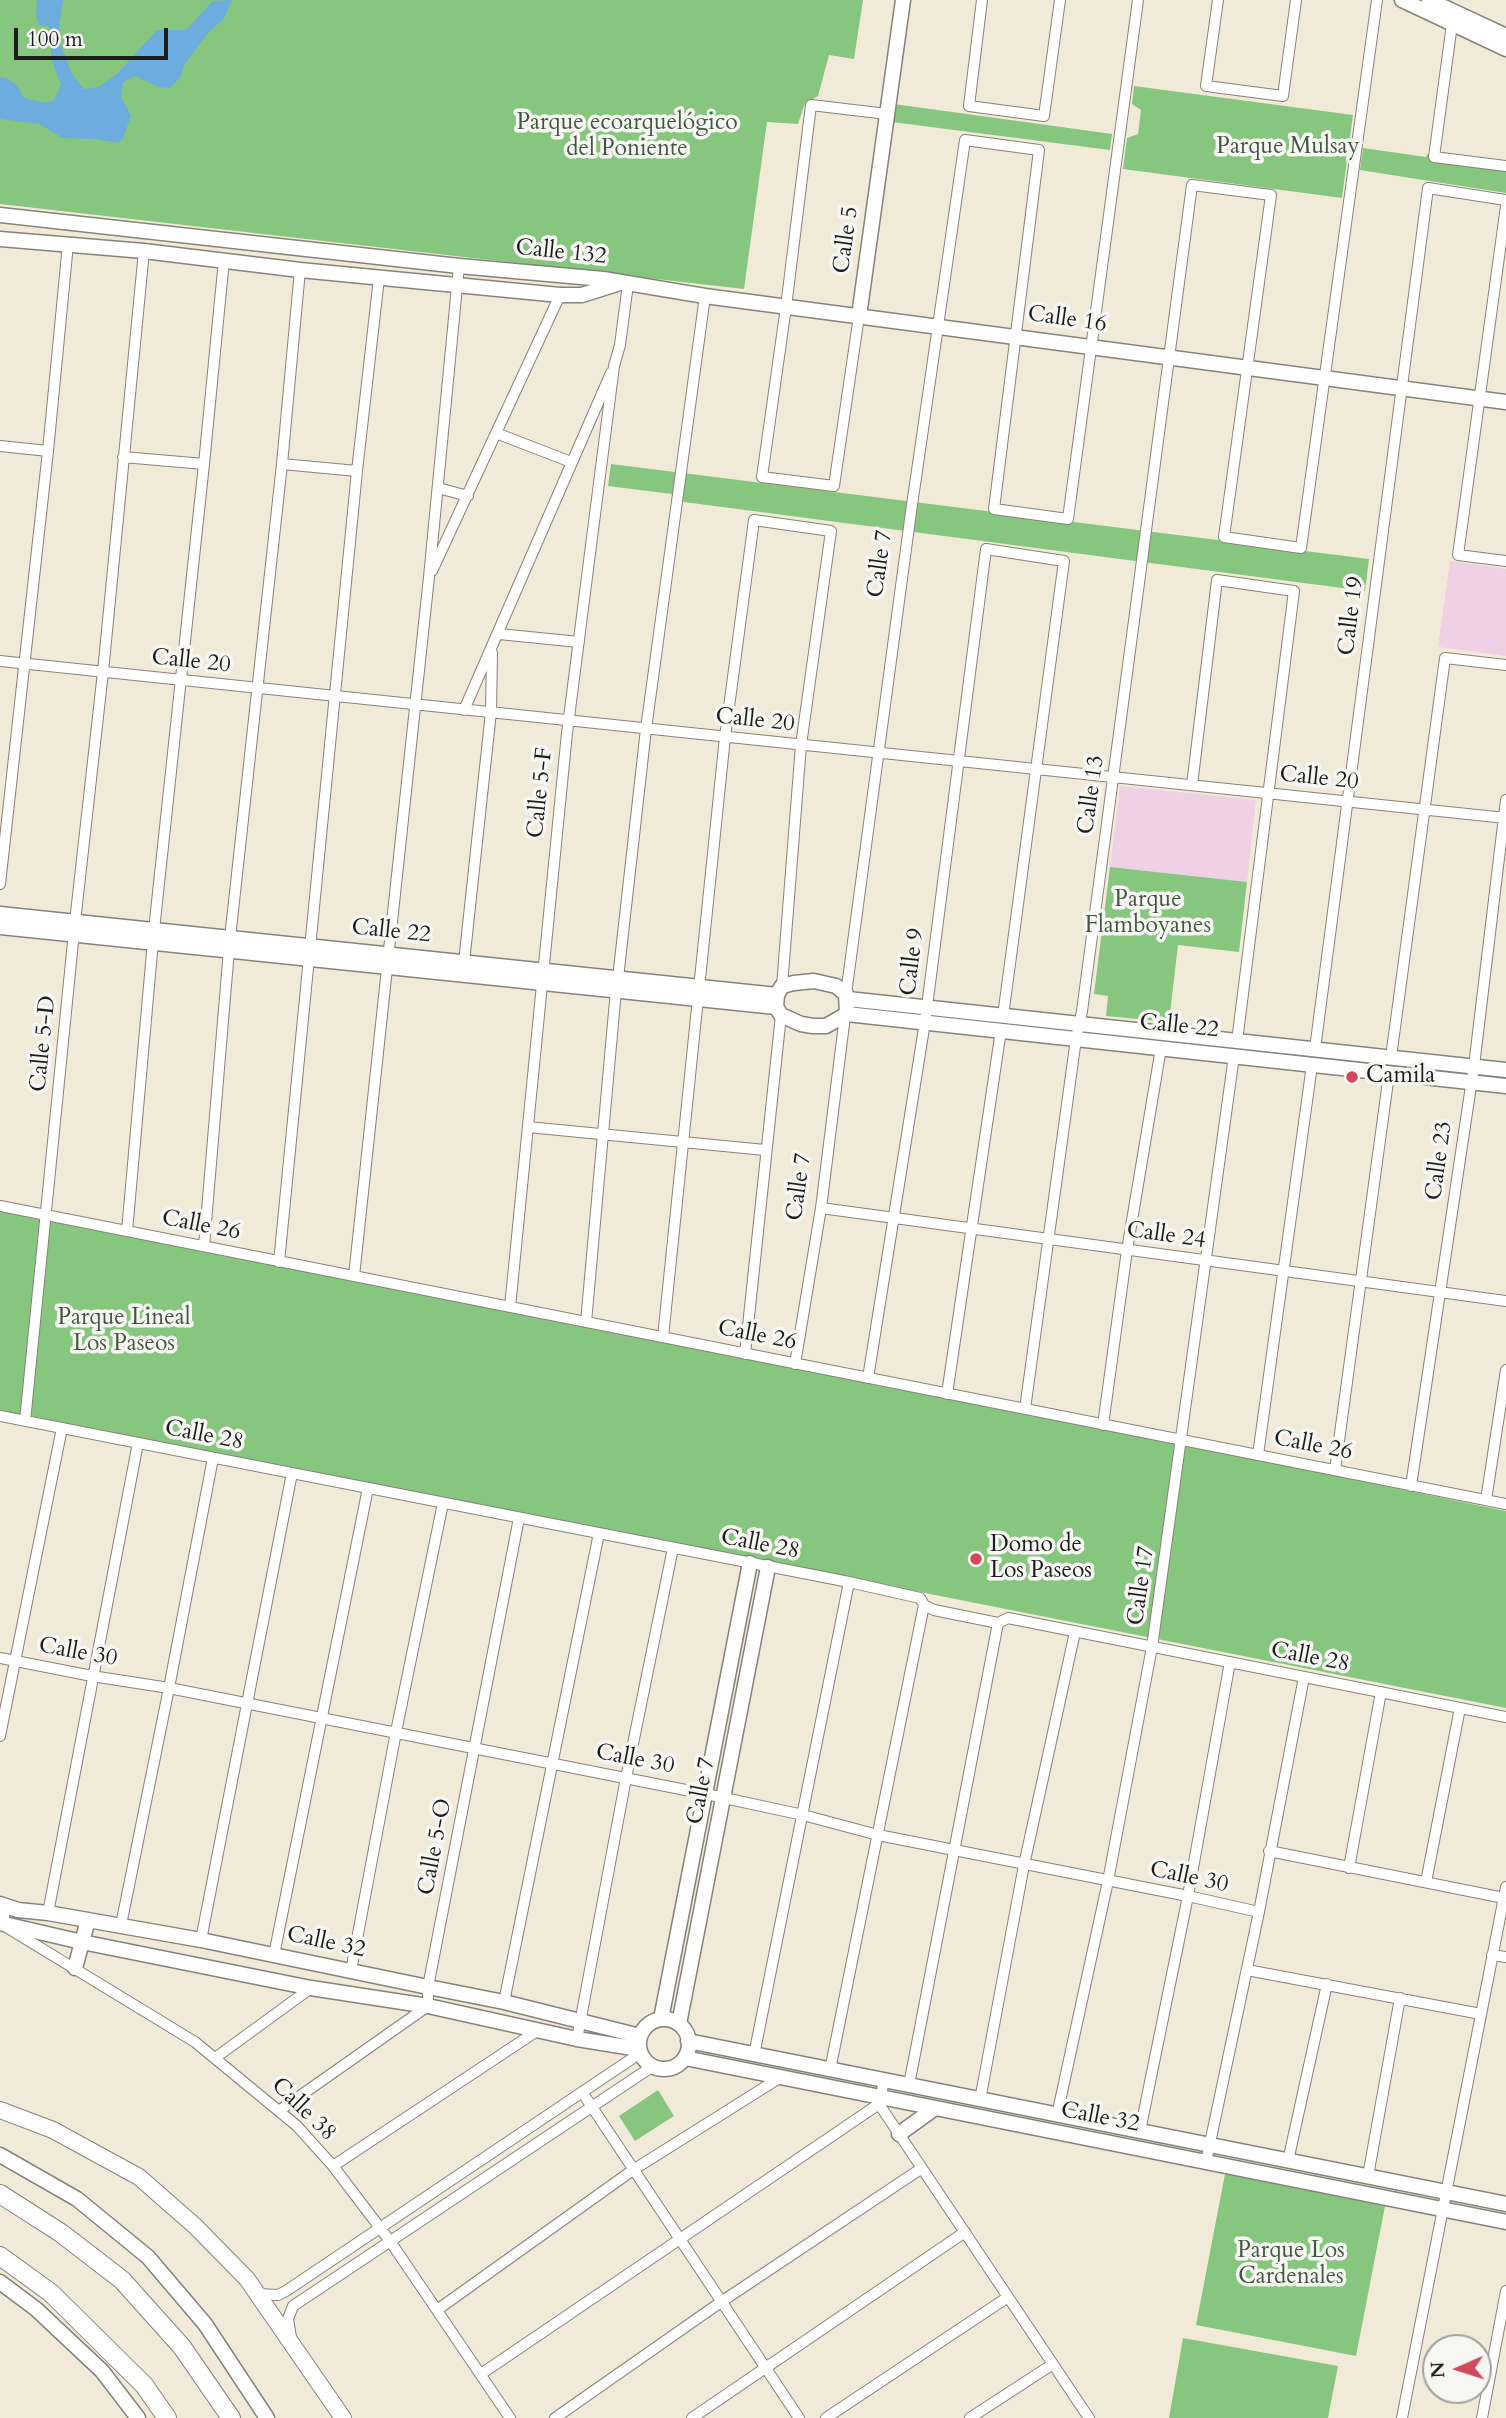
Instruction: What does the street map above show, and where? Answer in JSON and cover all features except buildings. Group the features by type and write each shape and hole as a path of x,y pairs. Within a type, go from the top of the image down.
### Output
{"highway":[{"path":"0,2193 61,2233 122,2280 182,2347 231,2418"},
{"path":"0,2256 51,2293 144,2385 167,2418"}],"main road":[{"path":"0,2110 53,2130 139,2177 195,2226 247,2279 343,2418"}],"street":[{"name":"Calle 5","path":"786,307 762,477 834,486 903,0"},
{"path":"982,0 969,106 1044,116 1060,0"},
{"path":"1017,336 994,509 1068,519 1138,0"},
{"path":"1218,0 1206,86 1283,96 1296,0"},
{"path":"1247,367 1224,537 1301,548 1377,0"},
{"path":"1402,0 1452,11 1506,49"},
{"path":"1429,0 1506,36"},
{"path":"1452,11 1434,157 1506,166"},
{"path":"786,307 811,105 887,114"},
{"name":"Calle 7","path":"795,1364 821,1208 879,753 965,140 1039,150 1017,336"},
{"name":"Calle 13","path":"1025,1409 1077,1031 1083,1011 1192,185 1270,195 1247,367"},
{"name":"Calle 19","path":"1315,1049 1428,188 1506,200"},
{"path":"1506,206 1458,555 1506,561"},
{"name":"Calle 132","path":"0,215 582,277 624,284"},
{"name":"Calle 132","path":"0,239 144,251 300,270 560,295 582,295 624,284"},
{"path":"0,884 68,244"},
{"name":"Calle 5-D","path":"25,1421 144,251"},
{"path":"127,1231 153,937 223,260"},
{"path":"354,1276 416,705 459,266"},
{"path":"204,1246 230,944 282,464 300,270"},
{"path":"279,1262 357,471 379,278"},
{"name":"Calle 16","path":"624,284 1506,402"},
{"name":"Calle 5-F","path":"510,1307 568,720 614,366 620,345 624,284"},
{"path":"429,577 560,295"},
{"path":"586,1322 617,984 646,729 705,296"},
{"path":"464,710 614,366"},
{"path":"496,433 571,462"},
{"path":"0,446 48,451"},
{"path":"123,457 204,464"},
{"path":"282,464 357,471"},
{"path":"438,488 468,496"},
{"path":"663,1338 725,737 754,520 831,531 801,745 745,1354"},
{"name":"Calle 9","path":"868,1378 926,1015 986,549 1064,561 1036,769"},
{"path":"1192,785 1217,580 1294,592 1237,1041"},
{"path":"499,634 579,642"},
{"path":"464,962 491,712 492,649"},
{"path":"1391,1057 1445,658 1506,665"},
{"name":"Calle 20","path":"0,661 1505,818"},
{"path":"947,1394 1002,1023 1036,769"},
{"name":"Calle 23","path":"1411,1486 1474,1066 1506,800"},
{"name":"Calle 22","path":"0,914 75,929"},
{"name":"Calle 22","path":"0,927 75,929 779,1001"},
{"name":"Calle 22","path":"387,961 464,962 543,977"},
{"path":"814,981 836,986 847,1006 826,1026 813,1026 801,1024 779,1001 794,983 814,981"},
{"name":"Calle 22","path":"847,1006 1077,1031 1237,1041 1506,1070"},
{"name":"Calle 22","path":"1077,1031 1161,1048 1506,1086"},
{"path":"1104,1425 1126,1250 1161,1048"},
{"name":"Calle 17","path":"1057,2115 1108,1881 1152,1647 1234,1056"},
{"path":"1258,1455 1312,1065"},
{"path":"1335,1471 1390,1074"},
{"path":"528,1127 765,1150"},
{"name":"Calle 26","path":"0,1206 1506,1504"},
{"name":"Calle 24","path":"821,1208 1506,1301"},
{"path":"1486,1500 1506,1370"},
{"name":"Calle 28","path":"0,1416 849,1583 920,1598 924,1605 934,1610 998,1623 1008,1618 1506,1717"},
{"path":"0,1737 62,1428"},
{"path":"48,1913 138,1443"},
{"path":"121,1926 213,1458"},
{"path":"201,1940 292,1473"},
{"path":"274,1955 368,1488"},
{"path":"351,1971 443,1503"},
{"name":"Calle 5-O","path":"428,2006 428,1987 519,1518"},
{"path":"504,2002 599,1533"},
{"path":"577,2039 673,1548"},
{"name":"Calle 7","path":"661,2019 750,1563"},
{"name":"Calle 7","path":"679,2024 768,1567"},
{"path":"754,2055 849,1583"},
{"path":"830,2070 924,1605"},
{"path":"909,2085 998,1623"},
{"path":"980,2100 1024,1865 1075,1632"},
{"name":"Calle 30","path":"0,1658 248,1703 706,1794 878,1835 1259,1912"},
{"path":"1140,2131 1188,1896 1230,1662"},
{"path":"1206,2162 1259,1912 1304,1677"},
{"path":"1349,1868 1381,1692"},
{"path":"1426,1882 1460,1708"},
{"path":"1269,1852 1426,1882 1505,1892 1402,2418"},
{"path":"2,1924 3,1906"},
{"name":"Calle 32","path":"3,1906 201,1940 504,2002 580,2020 640,2045"},
{"path":"75,1968 88,1920"},
{"name":"Calle 32","path":"2,1924 311,1988 428,2006 577,2039 640,2045"},
{"name":"Calle 38","path":"2,1924 195,2042 280,2110 332,2166 390,2241 510,2418"},
{"path":"1492,1955 1506,1958"},
{"path":"1247,1970 1481,2014"},
{"path":"1289,2161 1327,1984"},
{"path":"215,2058 311,1988"},
{"path":"1368,2176 1400,1998"},
{"path":"280,2110 428,2006"},
{"path":"257,2294 278,2295 582,2092 640,2045 648,2025 661,2019 679,2024 684,2029 688,2042 684,2058 670,2068 653,2067 591,2106 293,2306 288,2319 292,2341"},
{"path":"332,2166 537,2031"},
{"name":"Calle 32","path":"688,2042 1506,2204"},
{"path":"640,2045 645,2060 653,2067"},
{"name":"Calle 32","path":"684,2058 781,2077 880,2101 935,2108 1506,2222"},
{"path":"437,2310 634,2170 781,2077"},
{"path":"884,2081 880,2101 900,2134 1089,2418"},
{"path":"582,2092 799,2418"},
{"path":"481,2374 880,2101"},
{"path":"900,2134 935,2108"},
{"path":"0,2155 77,2199 148,2257 205,2323 267,2418"},
{"path":"555,2418 721,2302 922,2168"},
{"path":"692,2418 965,2232"},
{"path":"327,2264 335,2278"},
{"path":"0,2282 36,2309 102,2371 138,2418"},
{"path":"1482,2418 1506,2291"},
{"path":"825,2418 1008,2297"},
{"path":"970,2418 1053,2364"}],"shaded area":[{"path":"1450,561 1506,569 1506,656 1438,647"},
{"path":"1120,786 1256,800 1247,882 1110,867"}],"green space":[{"name":"Parque ecoarquelógico del Poniente","path":"0,0 863,0 854,59 829,55 818,96 805,103 798,124 767,122 744,289 0,204"},
{"name":"Parque Mulsay","path":"1134,86 1353,115 1342,198 1123,169 1127,138 1138,134 1141,110 1132,104"},
{"path":"894,104 1112,134 1110,150 892,122"},
{"path":"1363,148 1426,157 1427,154 1506,171 1506,193 1360,170"},
{"path":"611,464 1369,559 1365,591 684,502 672,494 608,486"},
{"name":"Parque Flamboyanes","path":"1110,867 1247,882 1239,952 1178,945 1169,1022 1106,1016 1108,996 1094,994"},
{"name":"Parque Lineal Los Paseos","path":"0,1211 143,1234 745,1354 1506,1511 1506,1708 0,1410"},
{"path":"658,2090 674,2116 635,2141 619,2116"},
{"name":"Parque Los Cardenales","path":"1225,2174 1385,2206 1356,2356 1196,2325"},
{"path":"1183,2338 1338,2366 1328,2418 1169,2418"}],"water":[{"path":"37,0 63,0 59,26 60,43 72,74 84,89 98,87 117,74 157,30 186,30 213,1 232,0 224,18 207,34 184,65 181,76 170,88 159,87 135,76 123,82 121,97 131,116 123,138 118,143 62,138 40,124 0,119 0,77 7,78 17,86 24,98 45,103 54,100 61,85 51,58 51,33 48,26 39,25"}],"place":[{"name":"Camila","path":"1352,1077"},
{"name":"Domo de Los Paseos","path":"976,1559"}]}
